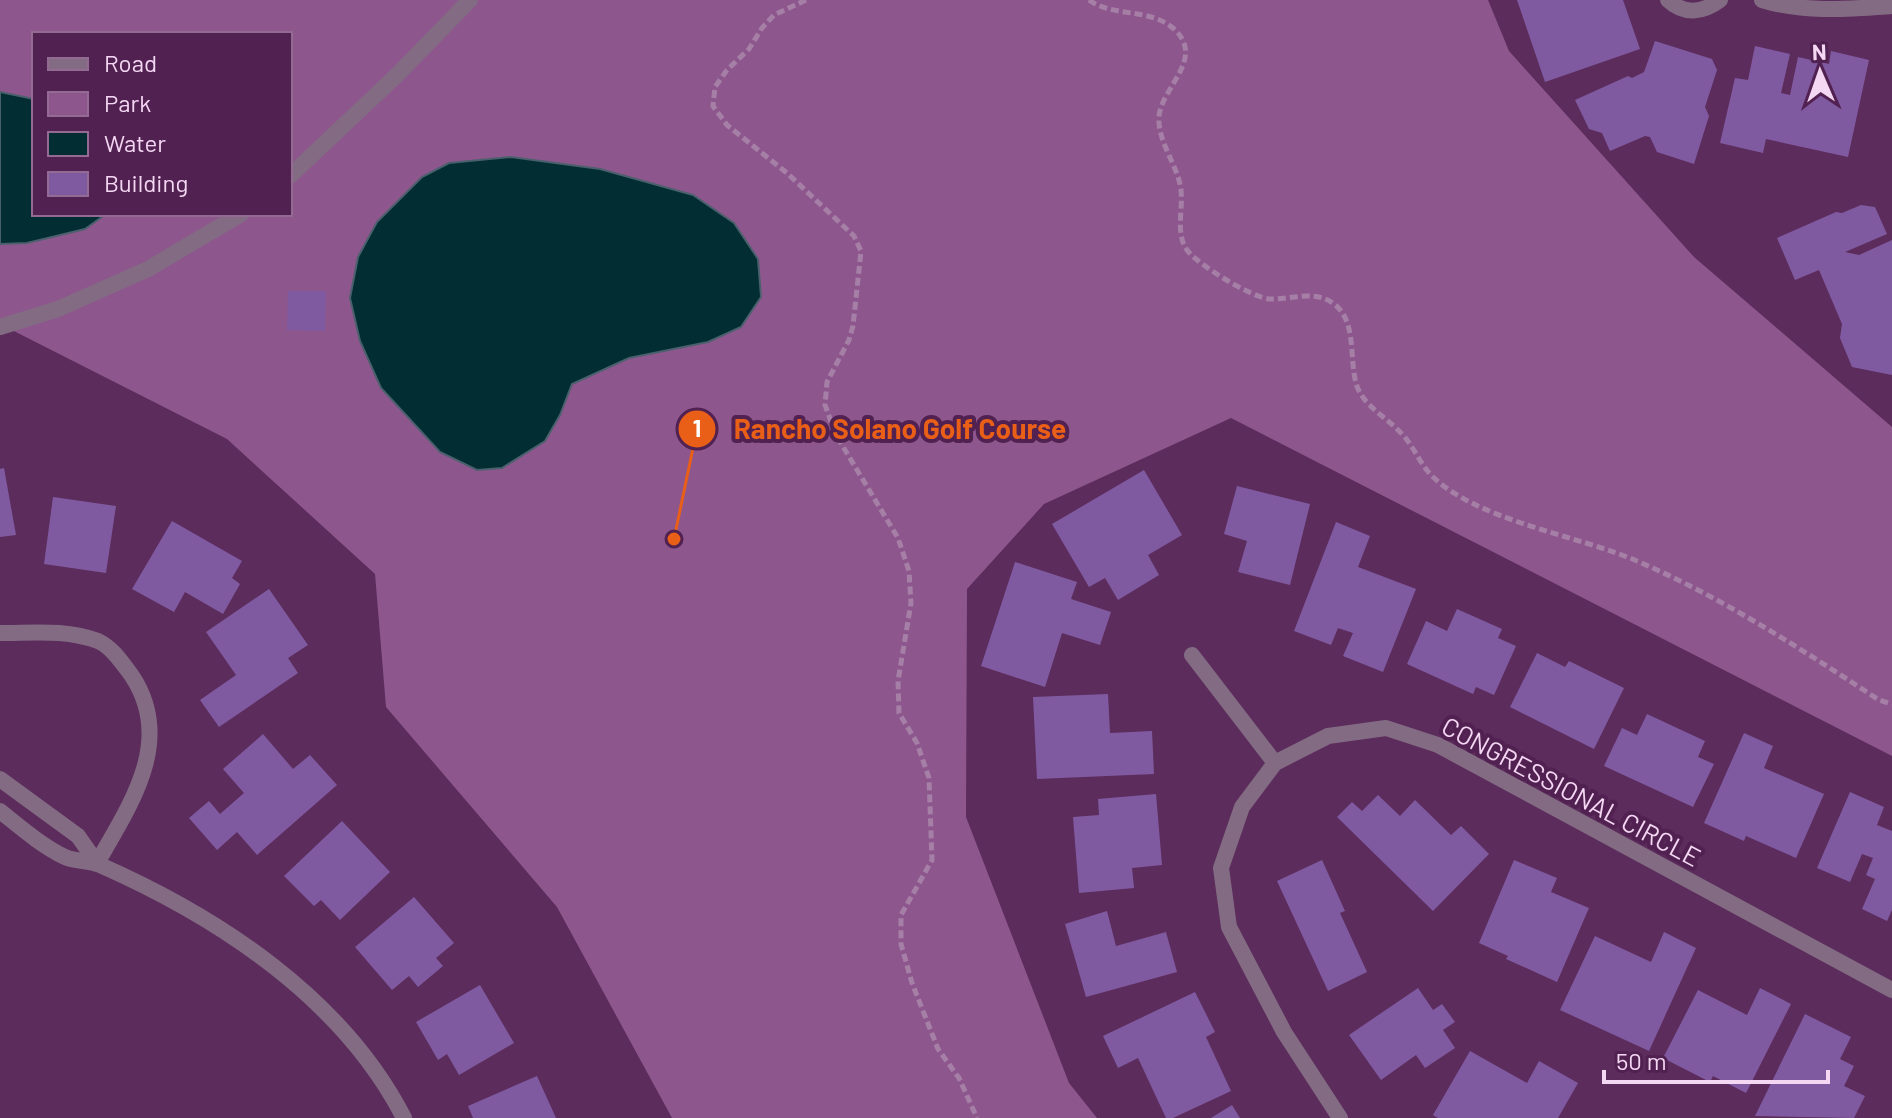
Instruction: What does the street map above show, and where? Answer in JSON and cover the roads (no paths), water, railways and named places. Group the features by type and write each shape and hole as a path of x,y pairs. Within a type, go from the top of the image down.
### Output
{"street":[{"path":"292,174 397,75 470,0"},
{"path":"1668,0 1686,11 1699,11 1720,0"},
{"path":"1762,0 1779,5 1836,10 1892,6"},
{"path":"0,327 58,309 148,269 238,216"},
{"path":"0,633 68,633 101,642 121,661 142,692 151,731 145,772 97,863"},
{"path":"1192,655 1275,763"},
{"name":"CONGRESSIONAL CIRCLE","path":"1340,1118 1284,1032 1229,927 1221,868 1242,807 1275,763 1328,736 1386,728 1438,745 1892,990"},
{"path":"0,779 78,836 97,863"},
{"path":"0,811 66,858 97,863 246,945 302,988 351,1039 404,1118"}],"water":[{"path":"0,92 32,99 32,216 103,216 85,229 27,243 0,244"},
{"path":"511,157 600,169 693,195 734,223 758,259 761,297 741,327 708,342 629,358 572,384 560,415 545,441 502,468 477,470 440,452 381,388 360,341 350,298 358,257 377,222 422,177 449,163"}],"place":[{"name":"Rancho Solano Golf Course","path":"674,539"}]}
